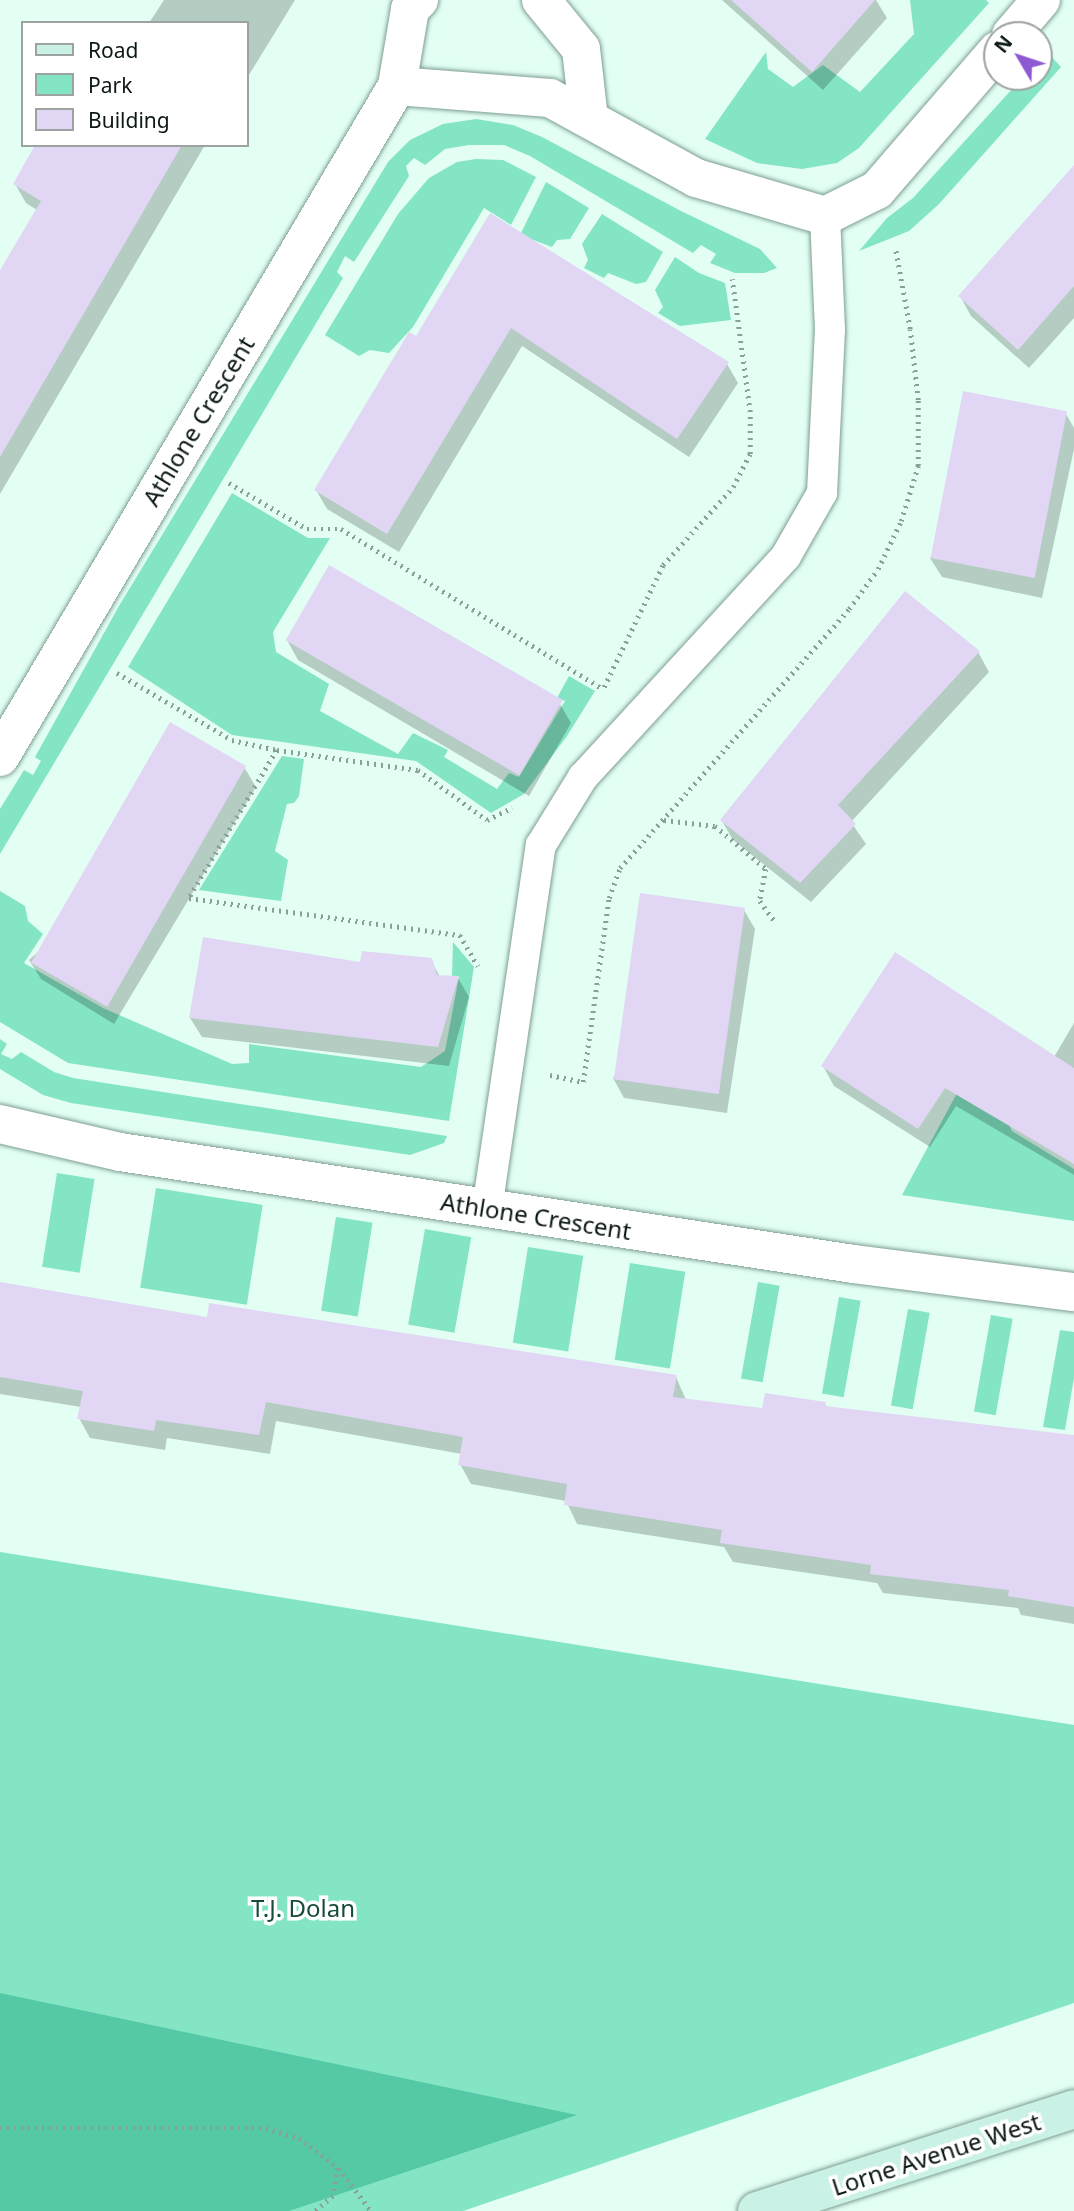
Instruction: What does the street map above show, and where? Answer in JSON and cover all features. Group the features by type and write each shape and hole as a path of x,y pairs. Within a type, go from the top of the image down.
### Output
{"main road":[{"name":"Lorne Avenue West","path":"757,2211 1074,2109"}],"street":[{"name":"Athlone Crescent","path":"0,757 397,86 410,9 419,0"},
{"path":"541,0 581,48 589,119"},
{"path":"1023,21 1041,0"},
{"path":"397,86 550,98 696,178 825,216 877,190 983,67"},
{"name":"Athlone Crescent","path":"0,1124 120,1152 881,1268 1074,1292"}],"lane":[{"path":"487,1209 541,845 583,778 786,556 822,494 830,330 825,216"}],"path":[{"path":"547,1074 583,1082 609,898 620,868 849,609 878,569 901,521 918,467 918,400 910,329 895,247"},
{"path":"598,697 663,565 733,487 750,454 750,412 732,279"},
{"path":"229,483 307,529 341,529 604,688"},
{"path":"117,673 232,740 277,750 418,770 487,820 523,804"},
{"path":"277,750 189,898 460,935 481,971"},
{"path":"663,820 715,826 766,869 760,901 775,922"},
{"path":"0,2128 265,2128 299,2138 338,2168 371,2211"},
{"path":"316,2211 333,2196 338,2168"}],"green space":[{"path":"910,0 986,0 989,3 859,148 837,163 802,169 757,163 705,139 766,52 768,69 793,87 823,65 860,92 914,34"},
{"path":"1053,58 1061,67 1053,76"},
{"path":"1010,91 1040,91 939,204 909,231 859,251 887,218 913,198"},
{"path":"476,119 513,125 542,137 681,211 760,249 777,268 764,273 735,273 710,263 716,254 701,245 693,253 530,156 504,145 469,145 445,149 425,165 414,158 406,166 409,176 354,262 345,256 337,272 343,278 0,854 0,809 24,770 33,775 41,761 35,757 119,606 388,162 410,140 443,124"},
{"path":"476,159 503,160 536,177 511,225 484,208 413,327 389,353 370,350 359,356 325,335 398,214 429,178 457,162"},
{"path":"546,182 589,208 570,239 557,240 552,247 520,235"},
{"path":"602,214 663,252 646,282 636,284 608,273 604,278 584,268 588,260 582,244"},
{"path":"675,257 699,273 725,283 731,320 680,326 658,313 663,307 655,290"},
{"path":"232,493 308,538 330,538 273,632 276,652 329,684 320,711 398,754 413,733 448,750 444,757 497,789 509,773 519,777 565,701 557,698 569,676 595,691 567,736 524,794 491,813 416,761 232,735 128,667"},
{"path":"282,756 304,759 299,796 294,803 287,804 275,851 288,860 281,901 199,890"},
{"path":"0,891 25,906 28,921 43,934 24,963 103,1008 232,1064 249,1063 249,1044 421,1067 445,1051 459,977 452,976 453,942 474,967 449,1121 68,1063 0,1022"},
{"path":"0,1039 7,1044 1,1054 12,1059 21,1052 54,1072 73,1078 447,1136 444,1143 410,1155 71,1103 43,1095 0,1069"},
{"path":"977,1056 1012,1131 1074,1169 1074,1221 902,1195"},
{"path":"57,1173 95,1179 80,1273 42,1267"},
{"path":"156,1188 263,1205 247,1305 140,1288"},
{"path":"336,1217 373,1223 358,1317 321,1311"},
{"path":"425,1229 471,1237 454,1333 408,1325"},
{"path":"528,1247 583,1256 568,1352 513,1343"},
{"path":"630,1263 685,1272 670,1369 615,1360"},
{"path":"758,1282 780,1286 763,1382 741,1379"},
{"path":"839,1297 861,1301 844,1397 822,1394"},
{"path":"908,1309 930,1313 913,1409 891,1406"},
{"path":"991,1315 1013,1319 996,1415 974,1412"},
{"path":"1060,1330 1074,1332 1074,1378 1065,1430 1043,1427"},
{"name":"T.J. Dolan","path":"0,1552 1074,1725 1074,2003 463,2211 0,2211"},
{"path":"0,1993 577,2115 289,2211 0,2211"}],"building":[{"path":"731,0 875,0 812,72"},
{"path":"34,147 181,147 0,457 0,270 41,201 13,184"},
{"path":"1074,165 1074,286 1018,350 958,296"},
{"path":"490,213 729,362 677,439 511,328 387,534 314,490 409,332 416,336"},
{"path":"963,391 1067,411 1035,578 931,558"},
{"path":"329,565 563,700 519,775 286,640"},
{"path":"905,591 980,651 838,805 856,824 800,883 720,820"},
{"path":"170,722 246,766 107,1007 31,963"},
{"path":"640,893 745,908 719,1094 614,1079"},
{"path":"203,937 360,962 362,951 432,958 437,975 459,976 438,1047 189,1018"},
{"path":"895,952 1074,1068 1074,1164 945,1088 918,1129 821,1066"},
{"path":"0,1282 207,1317 209,1303 677,1375 673,1397 762,1408 765,1393 826,1402 825,1406 1074,1435 1074,1607 1008,1596 1009,1590 870,1574 871,1565 720,1543 722,1530 564,1505 567,1484 458,1465 463,1437 266,1402 259,1435 156,1420 154,1431 77,1419 83,1391 0,1377"}]}
